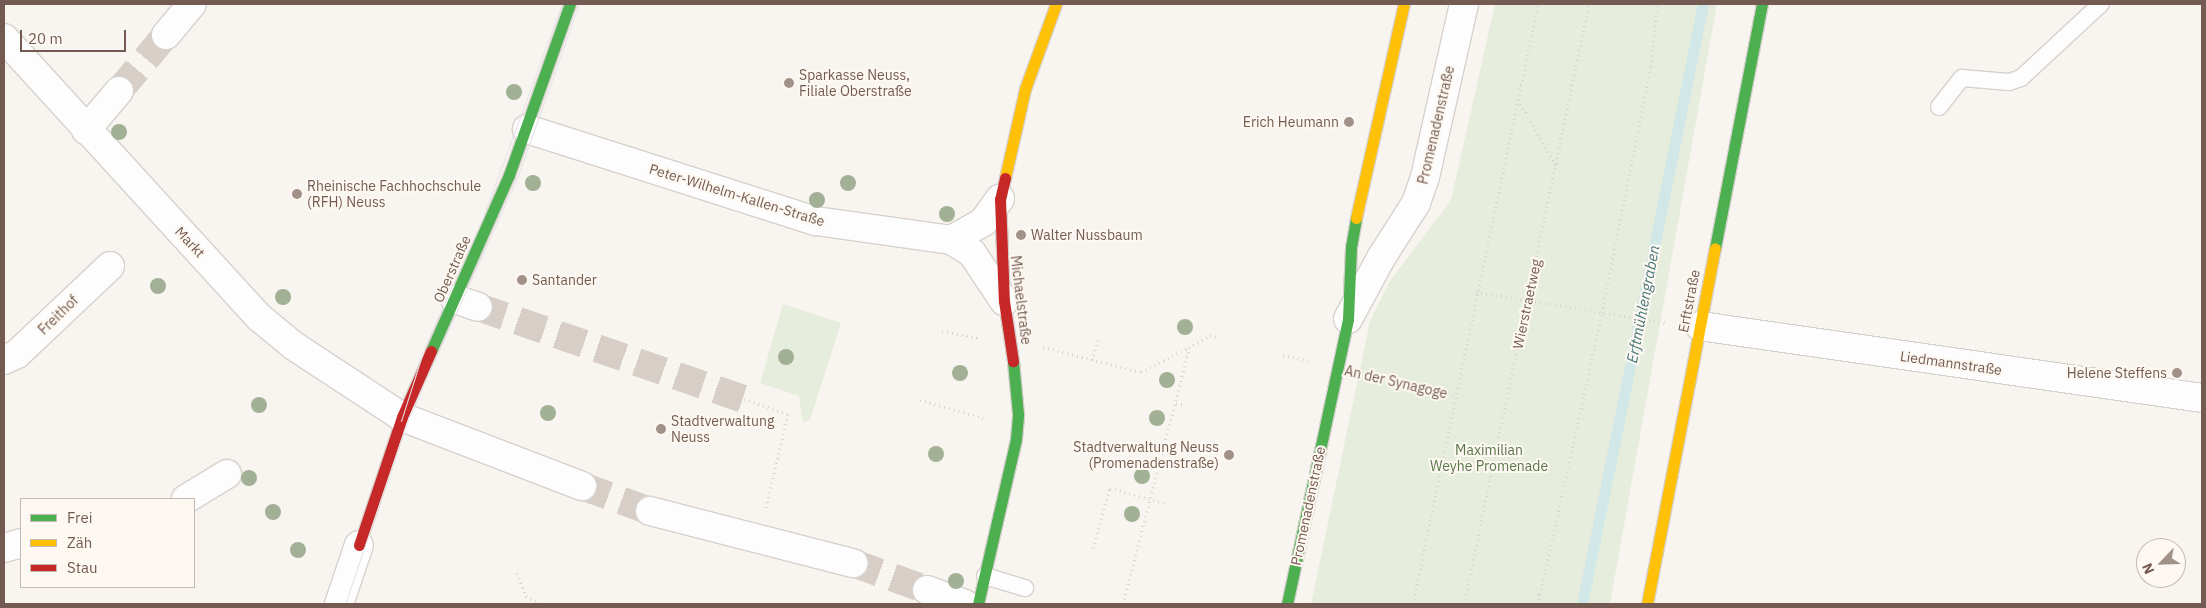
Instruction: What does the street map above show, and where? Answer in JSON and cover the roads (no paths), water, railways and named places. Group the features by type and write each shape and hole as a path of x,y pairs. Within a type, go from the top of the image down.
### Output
{"street":[{"path":"166,35 192,4"},
{"name":"Oberstraße","path":"359,545 402,417 466,303 570,4"},
{"name":"Michaelstraße","path":"978,604 1016,439 1018,414 1017,384 1004,302 1000,199 1025,89 1056,4"},
{"name":"Promenadenstraße","path":"1287,604 1348,319 1351,247 1357,213 1404,4"},
{"name":"Promenadenstraße","path":"1348,319 1381,258 1416,203 1425,177 1464,4"},
{"name":"Erftstraße","path":"1647,604 1762,4"},
{"name":"Markt","path":"4,38 86,130 260,318 294,346 402,417 582,486"},
{"path":"86,130 119,91"},
{"name":"Peter-Wilhelm-Kallen-Straße","path":"527,128 816,221 951,240 972,253 1004,302"},
{"path":"951,240 983,222 1000,199"},
{"name":"Freithof","path":"4,360 17,354 110,266"},
{"name":"Liedmannstraße","path":"1700,326 2202,398"},
{"path":"188,498 227,474"},
{"path":"650,511 853,563"},
{"path":"4,548 20,542"},
{"path":"340,604 359,545"},
{"path":"927,590 965,604"}],"lane":[{"path":"1939,107 1962,78 2009,82 2021,78 2101,4"},
{"path":"985,576 1025,588"}],"waterway":[{"name":"Erftmühlengraben","path":"1582,604 1703,4"}],"tunnel":[{"path":"119,91 166,35"},
{"path":"478,307 744,399"},
{"path":"582,486 650,511"},
{"path":"853,563 927,590"}],"tram line":[{"path":"401,421 425,346 483,217 562,4"},
{"path":"345,604 408,419 517,178 579,4"}],"place":[{"name":"Sparkasse Neuss, Filiale Oberstraße","path":"789,83"},
{"name":"Erich Heumann","path":"1349,122"},
{"name":"Rheinische Fachhochschule (RFH) Neuss","path":"297,194"},
{"name":"Walter Nussbaum","path":"1021,235"},
{"name":"Santander","path":"522,280"},
{"name":"Helene Steffens","path":"2177,373"},
{"name":"Stadtverwaltung Neuss","path":"661,429"},
{"name":"Stadtverwaltung Neuss (Promenadenstraße)","path":"1229,455"}],"park label":[{"name":"Maximilian Weyhe Promenade","path":"1489,458"}]}
